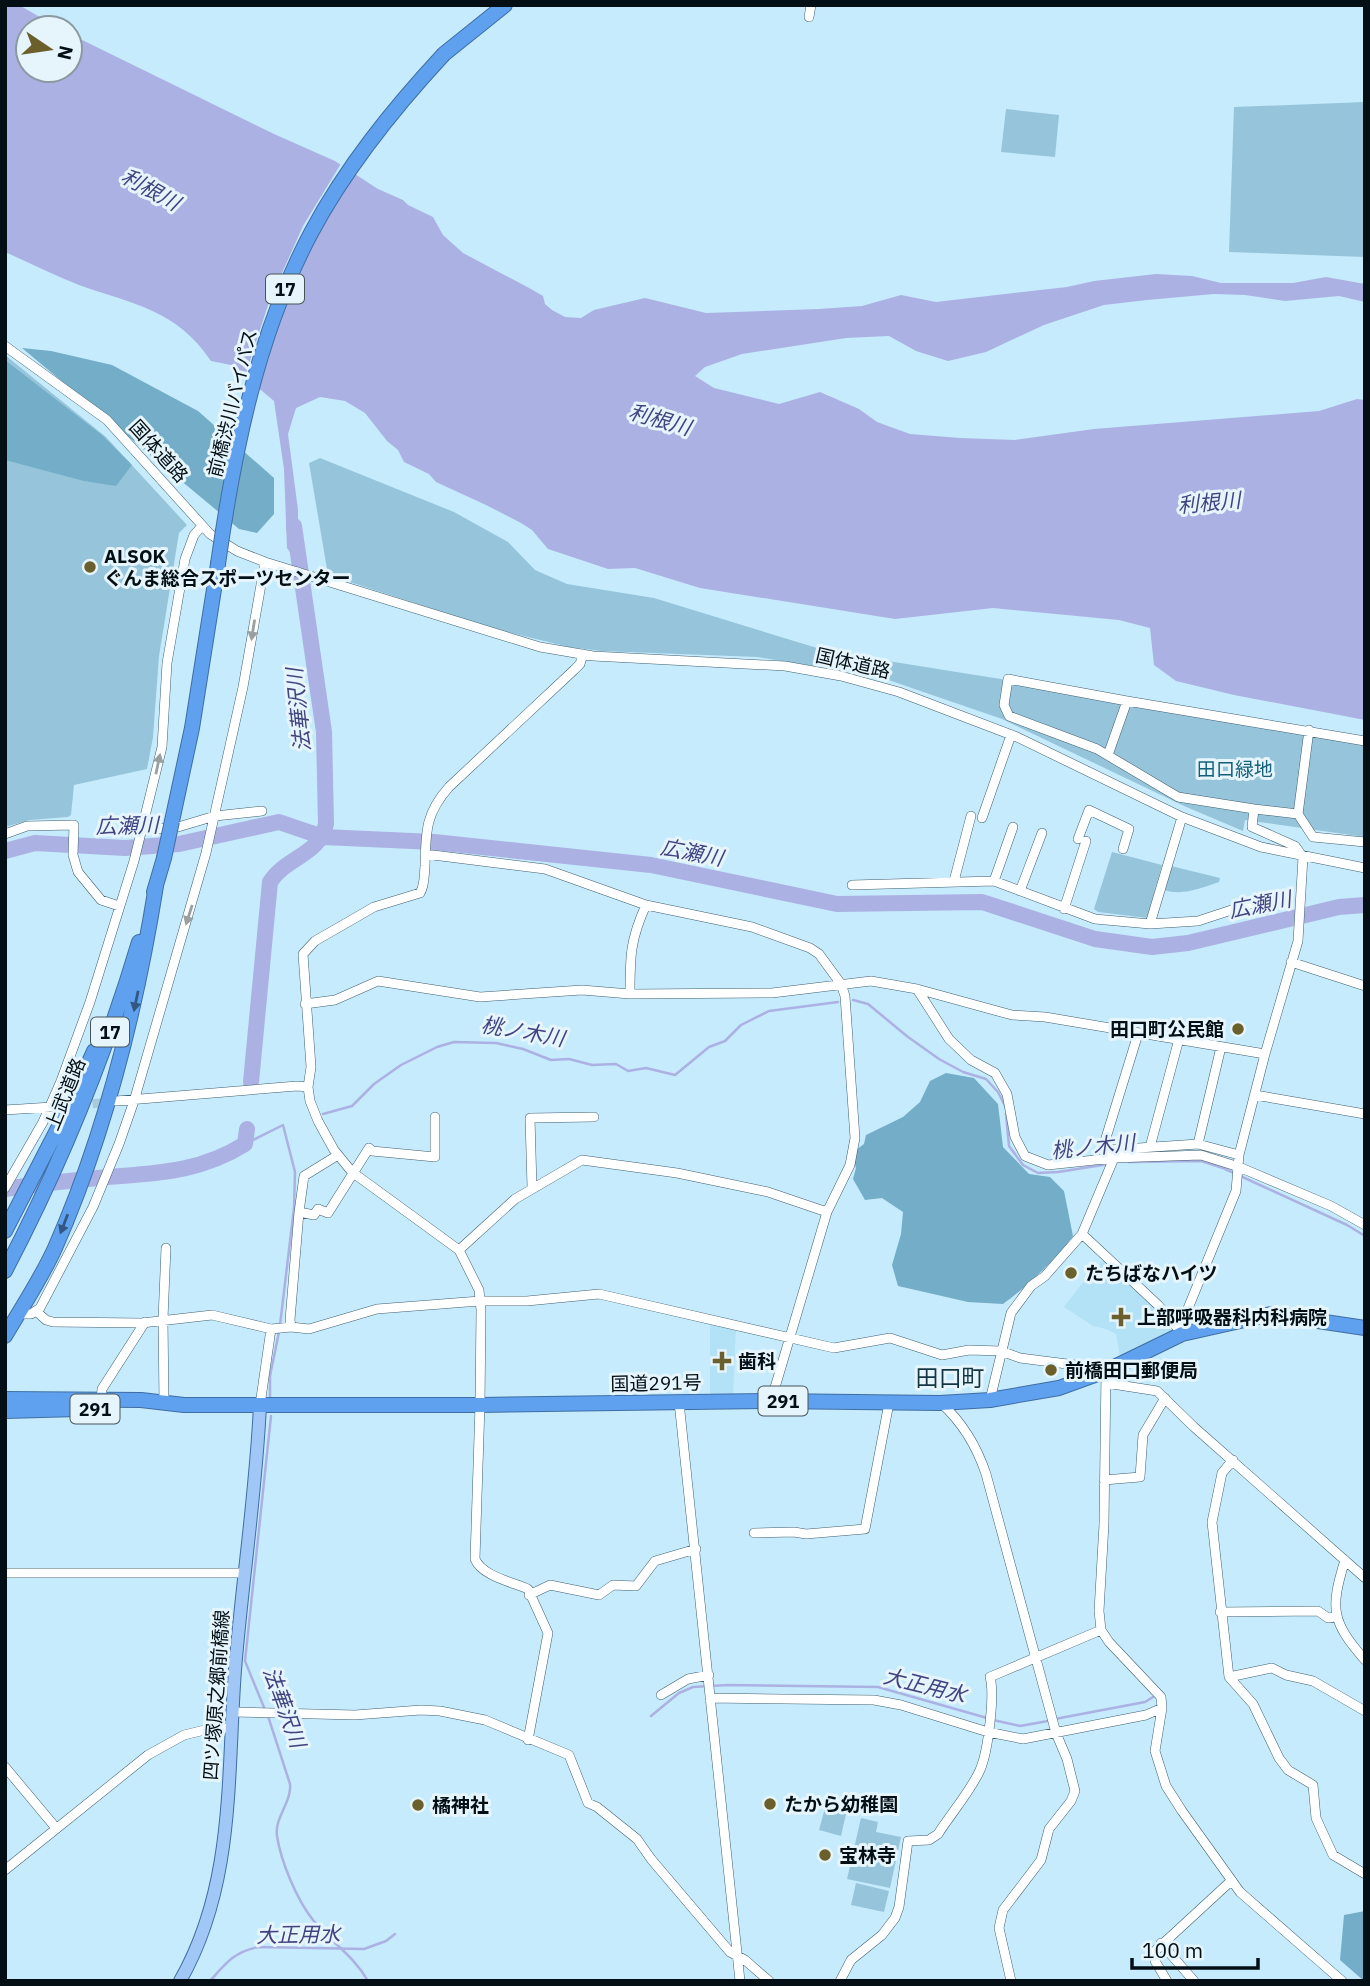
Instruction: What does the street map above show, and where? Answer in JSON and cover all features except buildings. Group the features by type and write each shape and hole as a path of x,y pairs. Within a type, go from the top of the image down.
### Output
{"highway":[{"path":"444,54 494,5"},
{"name":"前橋渋川バイパス","path":"156,886 192,728 228,496 251,393 268,335 290,277 312,231 346,174 382,125 444,54 505,5"},
{"path":"5,1336 54,1250 108,1109 132,1016 156,886"},
{"path":"5,1231 106,1026 156,886"},
{"name":"上武道路","path":"5,1271 53,1174 109,1036 156,886"},
{"name":"国道291号","path":"5,1410 157,1408 184,1405 771,1401 889,1403 990,1400 1059,1388 1091,1377 1106,1377 1182,1334 1271,1314 1365,1328"},
{"name":"国道291号","path":"5,1399 164,1402 184,1405"}],"main road":[{"name":"四ツ塚原之郷前橋線","path":"180,1981 201,1939 217,1886 227,1816 233,1712 260,1405"}],"street":[{"path":"809,17 811,5"},
{"name":"国体道路","path":"5,345 107,420 202,526 218,540 265,562 519,642 583,654 785,666 841,676 899,692 1011,735 1182,817 1261,847 1365,868"},
{"path":"5,1188 51,1107 90,1002 134,861 162,747 167,663 185,559 194,535 202,526"},
{"path":"37,1312 98,1196 134,1101 207,850 243,687 265,562"},
{"path":"528,1740 548,1633 528,1589 485,1571 475,1559 480,1405 479,1290 459,1250 352,1172 338,1155 313,1110 307,1087 311,1067 303,954 315,941 374,907 420,893 424,884 425,835 431,813 440,797 580,664 583,654"},
{"path":"1298,814 1178,797 1108,755 1009,716 1004,705 1008,679 1365,741"},
{"path":"1108,755 1126,701"},
{"path":"1309,730 1298,814 1313,837 1365,842"},
{"path":"982,818 1011,735"},
{"path":"1182,1334 1181,1323 1236,1191 1239,1155 1298,941 1303,857 1295,846 1252,827 1254,809"},
{"path":"1064,909 1089,810 1129,829 1123,849"},
{"path":"141,831 178,828 214,818 262,811"},
{"path":"954,881 971,816"},
{"path":"1150,924 1182,817"},
{"path":"5,834 27,826 74,825 73,855 78,872 97,897 119,906"},
{"path":"994,881 1013,827"},
{"path":"1020,891 1042,833"},
{"path":"425,853 545,869 646,905 752,927 810,948 819,954 841,984 845,996 850,1045 855,1138 850,1165 827,1212 771,1401"},
{"path":"852,885 994,881 1095,919 1150,924 1198,922 1268,898"},
{"path":"630,993 630,951 635,929 646,905"},
{"path":"1292,962 1365,986"},
{"path":"305,1004 335,1000 378,981 480,997 582,990 630,993 772,993 871,981 917,989 1012,1014 1045,1017 1265,1054"},
{"path":"917,989 949,1039 971,1060 995,1073 1007,1094 1015,1137 1025,1156 1048,1165 1114,1158 1201,1155 1239,1167 1331,1206 1365,1225"},
{"path":"1138,1034 1105,1141 1109,1150 1198,1144 1239,1155"},
{"path":"1150,1147 1179,1039"},
{"path":"1198,1144 1220,1048"},
{"path":"116,1101 307,1087"},
{"path":"1255,1095 1365,1114"},
{"path":"5,1110 67,1106"},
{"path":"299,1212 314,1215 318,1209 328,1213 369,1148 372,1151 407,1156 435,1157 435,1117"},
{"path":"532,1187 530,1118 594,1117"},
{"path":"291,1326 289,1320 303,1176 338,1155"},
{"path":"990,1400 1011,1313 1031,1286 1045,1276 1082,1234 1114,1158"},
{"path":"459,1250 515,1199 582,1160 703,1178 768,1192 827,1212"},
{"path":"1082,1234 1158,1305 1182,1334"},
{"path":"164,1402 166,1248"},
{"path":"18,1314 37,1312 53,1322 145,1322 212,1315 271,1329 291,1326 309,1329 377,1309 599,1294 834,1348 890,1338 942,1355 969,1350 1001,1351 1020,1358 1075,1365 1091,1377"},
{"path":"101,1400 102,1389 145,1322"},
{"path":"260,1405 271,1329"},
{"path":"1342,1981 1290,1938 1231,1881 1167,1786 1155,1751 1162,1708 1161,1697 1101,1630 1099,1611 1106,1377 1157,1391 1365,1578"},
{"path":"1104,1480 1140,1477 1143,1435 1165,1398"},
{"path":"679,1402 740,1981"},
{"path":"940,1402 964,1428 979,1453 1055,1730 1067,1759 1075,1791 1071,1801 1049,1829 1041,1860 1003,1910 999,1928 1011,1981"},
{"path":"754,1533 806,1534 865,1529 889,1403"},
{"path":"1233,1460 1222,1473 1212,1522 1229,1677 1253,1704 1279,1758 1288,1770 1313,1785 1316,1818 1333,1855 1365,1874"},
{"path":"529,1595 550,1585 599,1594 613,1585 636,1587 655,1561 696,1549"},
{"path":"1345,1560 1335,1591 1335,1617 1365,1660"},
{"path":"5,1573 245,1573"},
{"path":"1220,1612 1318,1611 1328,1618 1335,1617"},
{"path":"840,1981 851,1960 882,1935 895,1918 899,1907 908,1841 929,1840 938,1834 981,1769 989,1724 992,1687 990,1677 1101,1630"},
{"path":"1229,1677 1272,1668 1286,1675 1313,1681 1365,1711"},
{"path":"661,1695 688,1679 709,1675"},
{"path":"710,1698 874,1700 989,1724 1023,1739 1055,1730 1146,1715 1162,1708"},
{"path":"233,1712 355,1715 440,1710 485,1720 569,1755 588,1803 597,1807 637,1839 730,1952 746,1959 769,1981"},
{"path":"5,1870 148,1755 184,1735 209,1729 232,1728"},
{"path":"5,1767 56,1828"},
{"path":"1167,1981 1155,1961 1155,1951 1231,1881"},
{"path":"1161,1944 1194,1981"}],"shaded area":[{"path":"22,348 51,351 112,365 198,411 274,478 274,514 257,533 239,529"},
{"path":"5,360 102,435 132,465 116,486 84,481 5,460"},
{"path":"946,1073 974,1078 998,1104 1003,1147 1029,1174 1050,1177 1064,1191 1073,1236 1041,1272 1003,1304 968,1302 898,1286 892,1265 901,1234 903,1212 882,1198 865,1200 853,1179 856,1168 852,1153 864,1144 866,1135 903,1117 920,1102 930,1081"},
{"name":"上部呼吸器科内科病院","path":"1106,1258 1175,1329 1120,1357 1116,1334 1093,1326 1064,1307 1094,1268"},
{"name":"歯科","path":"710,1322 736,1328 733,1395 710,1395"},
{"path":"1365,1911 1364,1981 1340,1960 1344,1915"}],"green space":[{"path":"1365,102 1365,257 1229,252 1234,107"},
{"path":"1006,109 1059,115 1055,157 1001,152"},
{"name":"ALSOK ぐんま総合スポーツセンター","path":"5,355 106,437 187,525 179,533 159,656 153,737 147,769 74,785 71,815 68,817 30,820 5,827"},
{"path":"320,458 454,512 508,542 535,570 567,584 654,598 817,648 814,666 757,657 601,651 569,647 495,629 328,575 309,463"},
{"name":"田口緑地","path":"845,657 869,658 1365,737 1365,837 1245,820 1243,831 1184,806 1002,719 836,662"},
{"path":"1112,852 1162,865 1147,918 1098,912 1094,909"},
{"path":"1171,866 1220,878 1219,882 1185,892 1164,890"},
{"path":"825,1808 846,1814 841,1836 819,1830"},
{"path":"861,1818 878,1822 876,1832 901,1837 890,1888 847,1879"},
{"path":"856,1883 889,1891 884,1912 851,1905"}],"water":[{"name":"利根川","path":"5,5 19,5 35,14 14,14 14,84 84,84 84,41 335,161 378,189 433,217 443,235 463,253 543,296 545,304 565,317 581,318 594,310 645,298 706,313 819,309 862,306 901,295 936,302 1156,274 1192,276 1221,283 1293,283 1326,277 1365,284 1365,302 1339,296 1285,301 1214,294 1104,305 1044,325 986,352 948,361 916,351 889,336 846,338 742,354 705,367 695,376 714,388 779,404 820,392 859,409 877,422 910,434 1015,440 1094,429 1319,411 1357,399 1365,400 1365,720 1176,681 1154,665 1150,628 1119,620 993,608 895,619 700,588 635,568 608,569 548,549 532,530 521,523 436,482 429,474 404,462 398,450 387,441 365,413 345,401 320,397 296,408 288,434 298,510 298,546 292,555 287,548 284,469 274,401 231,365 211,361 184,330 169,320 136,304 79,285 5,252"}],"pier":[{"path":"342,162 356,170 307,256 284,309 257,391 244,379 269,302 303,226"}],"waterway":[{"name":"法華沢川","path":"251,1082 270,882 285,866 317,843 326,824 324,732 294,526"},
{"name":"広瀬川","path":"5,851 35,843 125,848 179,844 279,822 323,837 434,842 651,865 837,904 982,902 1095,939 1152,947 1188,943 1339,907 1365,905"},
{"name":"桃ノ木川","path":"853,1000 868,1004 939,1059 963,1072 986,1079 998,1092 1006,1108"},
{"name":"桃ノ木川","path":"323,1114 352,1106 374,1084 401,1065 437,1047 454,1042 496,1043 523,1049 551,1060 569,1059 592,1065 616,1064 628,1071 646,1068 675,1075 709,1047 725,1041 741,1025 769,1011 838,1002"},
{"name":"桃ノ木川","path":"1006,1114 1009,1146 1023,1165 1038,1173 1109,1164"},
{"name":"法華沢川","path":"245,1144 283,1125 295,1172 294,1208 280,1325"},
{"name":"桃ノ木川","path":"5,1189 192,1167 245,1144 247,1129"},
{"name":"桃ノ木川","path":"1129,1162 1201,1161 1223,1168 1347,1225 1365,1236"},
{"name":"法華沢川","path":"270,1397 270,1376 279,1332"},
{"name":"法華沢川","path":"265,1710 245,1661 271,1416"},
{"name":"大正用水","path":"651,1716 679,1693 693,1687 728,1685 878,1687 987,1718"},
{"name":"大正用水","path":"1055,1719 1145,1702 1153,1697"},
{"name":"法華沢川","path":"268,1716 290,1784 277,1829 286,1869 301,1902 313,1920 356,1964 368,1981"},
{"name":"大正用水","path":"993,1720 1020,1726 1048,1721"},
{"name":"大正用水","path":"210,1981 236,1955 250,1949 364,1949 386,1941 395,1934"}],"tunnel":[{"path":"79,1105 111,1102"}],"place":[{"name":"ALSOK ぐんま総合スポーツセンター","path":"90,567"},
{"name":"田口町公民館","path":"1238,1029"},
{"name":"たちばなハイツ","path":"1071,1273"},
{"name":"上部呼吸器科内科病院","path":"1121,1317"},
{"name":"歯科","path":"722,1361"},
{"name":"前橋田口郵便局","path":"1051,1370"},
{"name":"たから幼稚園","path":"770,1804"},
{"name":"橘神社","path":"418,1805"},
{"name":"宝林寺","path":"825,1855"}],"district":[{"name":"田口町","path":"950,1377"}]}
